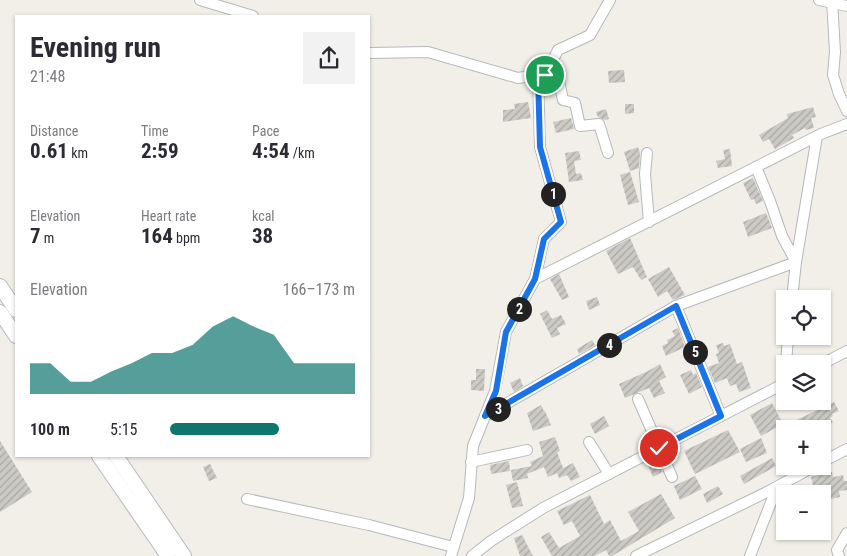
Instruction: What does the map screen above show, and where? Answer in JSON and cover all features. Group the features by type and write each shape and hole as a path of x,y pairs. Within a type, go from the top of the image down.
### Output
{"main road":[{"path":"0,286 15,308"},
{"path":"0,312 15,334"},
{"path":"100,457 168,556"},
{"path":"117,457 184,556"}],"street":[{"path":"200,0 250,15"},
{"path":"247,499 369,525 452,552 469,498 473,446 496,391 506,332 535,279 544,239 561,222 540,147 542,75 558,50 590,35 610,0"},
{"path":"819,0 834,1 847,6"},
{"path":"834,1 835,52 833,75 847,111"},
{"path":"370,53 428,52 518,78 542,75 559,80 563,100 575,103 580,126 599,124 608,153"},
{"path":"535,279 817,136 847,124"},
{"path":"793,290 817,136"},
{"path":"647,152 645,174 649,222"},
{"path":"756,167 782,236 796,262"},
{"path":"485,416 676,306 796,262"},
{"path":"676,306 721,416"},
{"path":"831,359 847,351"},
{"path":"472,556 491,541 543,508 776,387"},
{"path":"638,399 672,476"},
{"path":"589,442 608,474"},
{"path":"831,457 847,449"},
{"path":"471,462 527,450"},
{"path":"781,485 799,475"},
{"path":"636,556 776,487"},
{"path":"750,556 776,490"},
{"path":"839,556 837,550 847,533"}],"building":[{"path":"624,70 625,82 609,83 608,71"},
{"path":"528,102 531,118 503,122 503,110 515,109 514,104"},
{"path":"625,104 634,104 634,113 625,114"},
{"path":"813,107 816,117 811,118 814,128 806,130 805,128 792,135 794,138 775,149 769,139 763,142 759,135 788,118 787,114"},
{"path":"606,109 609,119 605,120 598,117 596,112"},
{"path":"571,118 574,129 556,133 553,122"},
{"path":"638,147 640,153 639,168 630,171 624,152"},
{"path":"730,149 732,166 718,168 716,161 725,159 723,150"},
{"path":"579,151 581,160 574,161 576,174 581,173 583,180 569,182 565,153"},
{"path":"630,172 639,202 628,205 620,175"},
{"path":"753,178 763,201 756,204 754,199 751,200 743,183"},
{"path":"766,213 772,228 748,237 743,222"},
{"path":"630,238 647,277 641,280 633,267 618,274 606,251"},
{"path":"669,267 685,295 673,300 667,291 658,297 648,279"},
{"path":"559,274 569,297 562,300 550,279"},
{"path":"597,297 600,305 589,310 586,301"},
{"path":"547,310 552,319 561,315 566,324 557,328 560,334 552,338 540,314"},
{"path":"678,328 685,347 666,356 662,346 668,343 667,340 675,336 672,331"},
{"path":"592,340 595,345 579,354 577,349"},
{"path":"723,343 724,346 730,344 737,364 742,362 751,388 739,392 736,384 730,386 727,378 715,383 708,367 719,363 716,354 719,353 716,345"},
{"path":"660,364 666,377 659,381 665,393 654,398 649,388 625,398 619,384"},
{"path":"476,369 485,369 484,391 471,390 471,380 476,380"},
{"path":"691,370 693,375 696,373 702,387 689,394 680,375"},
{"path":"520,378 523,386 514,392 510,383"},
{"path":"834,402 839,411 832,414 833,416 830,418 833,422 831,424 831,420 797,420 817,410 831,410 831,403"},
{"path":"772,403 781,420 776,420 776,428 761,436 750,415"},
{"path":"541,405 551,425 533,431 527,413"},
{"path":"604,416 609,426 595,434 590,424"},
{"path":"728,430 740,452 695,474 684,451"},
{"path":"555,437 560,451 557,452 563,468 573,463 580,477 571,481 567,475 559,478 557,473 548,477 544,467 527,474 528,478 513,481 511,470 532,466 530,462 543,456 539,442"},
{"path":"761,438 767,453 746,462 740,449"},
{"path":"0,441 32,492 0,512"},
{"path":"772,458 776,466 744,484 740,476"},
{"path":"657,460 662,472 653,477 648,465"},
{"path":"509,461 510,471 491,474 490,465"},
{"path":"210,464 217,478 209,481 203,467"},
{"path":"832,472 833,477 843,475 844,481 847,481 847,490 839,491 840,497 831,499 831,485 813,485 811,477 831,475"},
{"path":"695,476 702,489 680,500 674,486"},
{"path":"517,482 523,506 512,508 506,485"},
{"path":"718,486 723,494 707,503 703,494"},
{"path":"661,494 675,518 612,556 609,556 606,550 595,556 552,556 541,537 549,532 559,548 580,536 572,521 564,525 557,511 590,495 604,524 610,520 621,541 639,531 628,512"},
{"path":"522,535 533,556 520,556 514,538"}],"route":[{"path":"545,75 538,75 540,147 561,222 544,239 535,279 506,332 496,391 485,416 676,306 721,416 659,448"}]}
